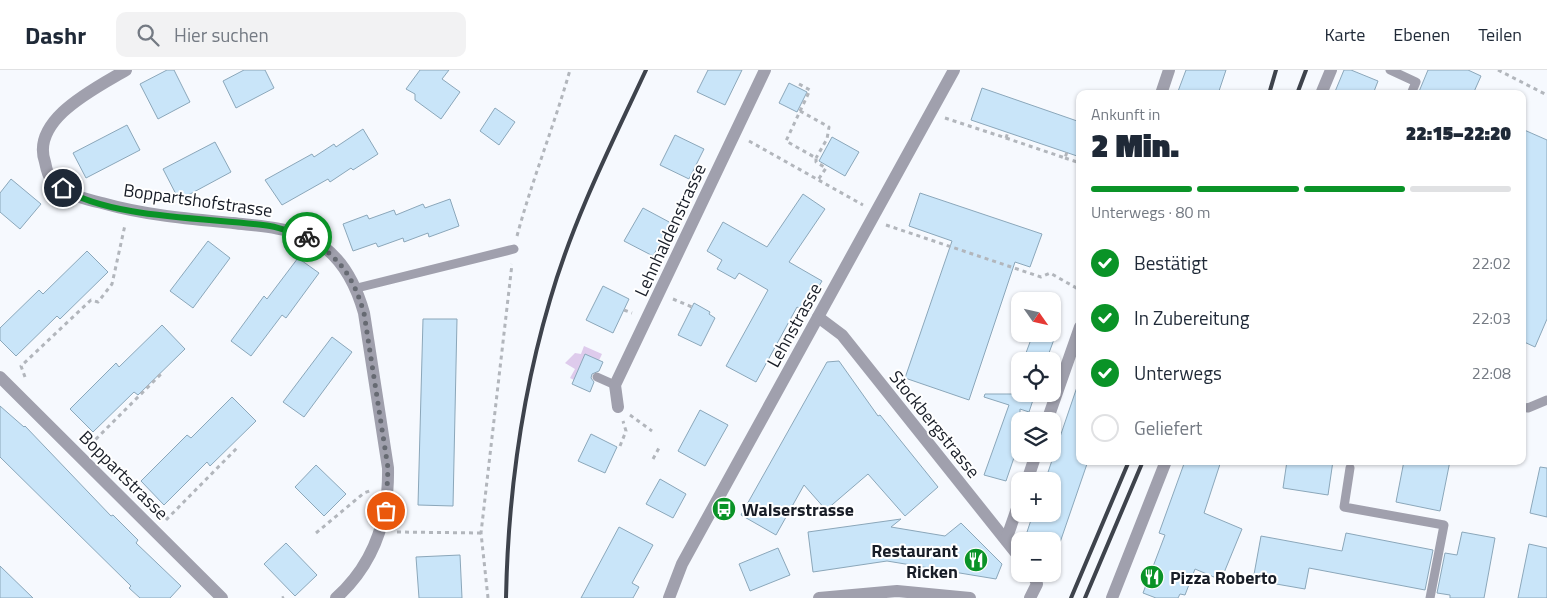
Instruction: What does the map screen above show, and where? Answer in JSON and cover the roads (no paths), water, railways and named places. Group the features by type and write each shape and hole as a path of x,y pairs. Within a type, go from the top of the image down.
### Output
{"street":[{"name":"Boppartshofstrasse","path":"126,70 74,102 54,120 44,140 43,157 50,179 76,196 129,209 272,226 308,237 328,251 342,265 357,288 364,313 388,468 388,490 380,532 371,554 357,576 336,598"},
{"name":"Lehnhaldenstrasse","path":"615,385 765,70"},
{"name":"Lehnstrasse","path":"668,598 682,564 954,70"},
{"path":"1162,90 1169,70"},
{"path":"1323,90 1331,70"},
{"name":"Stockbergstrasse","path":"818,317 842,335 1011,546"},
{"path":"1050,412 1076,338"},
{"name":"Boppartstrasse","path":"0,377 222,598"},
{"path":"615,385 618,406"},
{"path":"1111,597 1164,465"},
{"path":"1006,540 1012,522"},
{"path":"1031,597 1036,582"},
{"path":"819,598 897,591 970,598"}],"lane":[{"path":"1390,70 1416,82 1413,90"},
{"path":"357,288 514,249"},
{"path":"596,377 615,385"},
{"path":"1526,408 1547,400"},
{"path":"1350,468 1344,507 1444,525 1430,598"}],"railway":[{"path":"506,598 513,485 524,410 540,337 559,270 581,212 646,70"},
{"path":"1270,90 1276,70"},
{"path":"1298,90 1306,70"},
{"path":"1071,598 1127,465"},
{"path":"1085,598 1141,465"}],"place":[{"name":"Walserstrasse","path":"724,509"},
{"name":"Restaurant Ricken","path":"976,560"},
{"name":"Pizza Roberto","path":"1152,577"}]}
